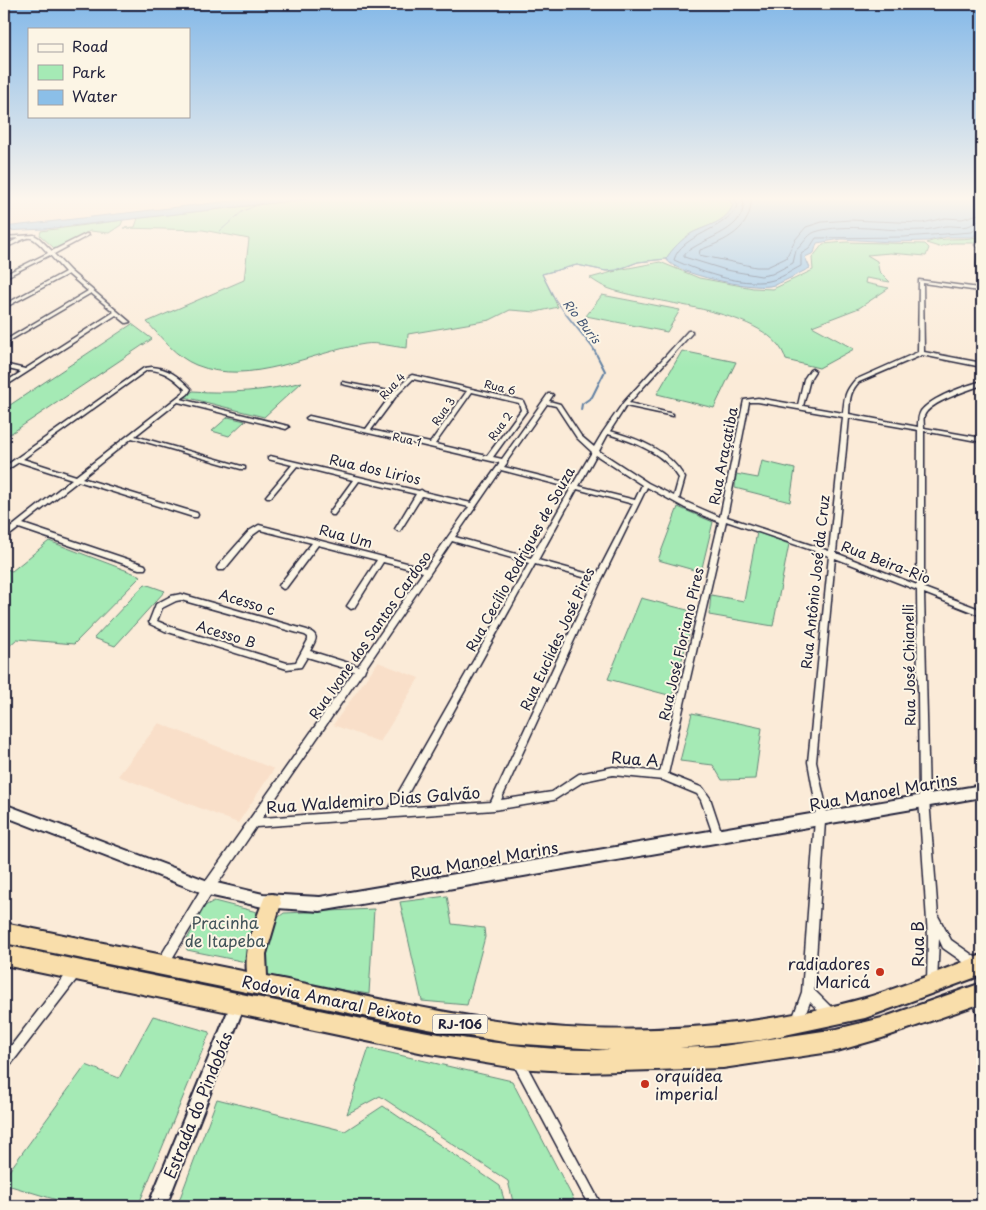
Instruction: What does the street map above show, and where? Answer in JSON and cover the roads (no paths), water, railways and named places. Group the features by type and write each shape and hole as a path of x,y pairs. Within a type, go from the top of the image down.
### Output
{"highway":[{"path":"260,984 255,974 255,960 272,903"},
{"name":"Rodovia Amaral Peixoto","path":"4,933 428,1019 510,1032 582,1039 657,1039 761,1030 866,1008 980,965"},
{"name":"Rodovia Amaral Peixoto","path":"4,956 424,1042 516,1057 585,1061 655,1061 723,1057 785,1049 837,1040 980,1000"}],"main road":[{"name":"Rua Manoel Marins","path":"4,810 236,897 272,903 320,904 371,897 982,791"},
{"name":"Estrada do Pindobás","path":"157,1206 238,1004"}],"street":[{"path":"5,276 48,254"},
{"path":"49,254 90,292 128,322"},
{"path":"980,254 979,264 982,294"},
{"path":"4,307 68,272"},
{"path":"982,290 921,281 921,353 982,365"},
{"path":"4,343 90,292"},
{"path":"4,385 116,313"},
{"name":"Rua Cecílio Rodrigues de Souza","path":"392,813 535,562 606,432 625,404 690,332"},
{"name":"Rua Antônio José da Cruz","path":"808,992 820,820 820,799 812,762 848,394 853,385 921,353"},
{"path":"4,366 25,371"},
{"path":"4,470 146,369 158,369 180,381 188,389 177,400 4,536"},
{"path":"812,371 807,379 800,407 982,440"},
{"name":"Rua 4","path":"367,431 395,394 412,377 471,390"},
{"path":"344,383 395,394"},
{"name":"Rua José Chianelli","path":"933,912 924,801 921,417 926,407 982,383"},
{"name":"Rua 6","path":"471,390 524,405"},
{"name":"Rua 3","path":"432,444 471,390"},
{"name":"Rua Beira-Rio","path":"548,398 561,407 579,437 594,452 676,500 723,519 831,554 982,613"},
{"name":"Rua Ivone dos Santos Cardoso","path":"162,964 208,888 255,823 548,398"},
{"path":"177,400 286,427"},
{"name":"Rua Araçatiba","path":"723,519 745,404 749,400 800,407"},
{"path":"625,404 671,415"},
{"name":"Rua 2","path":"489,458 524,410 524,405"},
{"name":"Rua 1","path":"309,418 489,458 503,465 636,502"},
{"path":"606,432 646,446 673,466 682,478 676,500"},
{"path":"130,436 243,468"},
{"name":"Rua dos Lirios","path":"270,458 474,506"},
{"path":"18,460 195,515"},
{"path":"269,496 296,464"},
{"path":"332,513 358,478"},
{"name":"Rua Euclides José Pires","path":"494,806 598,580 646,484"},
{"path":"398,529 421,492"},
{"name":"Rua José Floriano Pires","path":"663,776 723,519"},
{"path":"18,525 142,567"},
{"name":"Rua Um","path":"221,568 257,528 262,527 429,571"},
{"path":"452,539 598,580"},
{"path":"283,586 316,542"},
{"path":"351,606 381,558"},
{"name":"Acesso B","path":"174,598 159,606 153,622 168,629 293,666 298,665 305,653"},
{"name":"Acesso c","path":"174,598 189,598 312,636 305,653"},
{"path":"305,653 361,670"},
{"name":"Rua A","path":"494,806 554,796 582,777 594,773 613,770 663,776 700,791 705,798 718,837"},
{"name":"Rua Waldemiro Dias Galvão","path":"255,823 494,806"},
{"name":"Rua B","path":"933,912 937,927 947,944 980,965"},
{"name":"Rua B","path":"932,983 934,959 933,912"},
{"path":"4,1064 76,970"},
{"path":"808,992 818,1004 832,1015"},
{"path":"798,1022 808,992"},
{"path":"516,1057 596,1206"}],"water":[{"path":"669,254 811,254 805,257 810,268 785,281 770,286 747,285 715,280 684,270 666,259"}],"waterway":[{"name":"Rio Buris","path":"566,315 542,274 577,265 606,271 616,270 638,262 666,259"},
{"name":"Rio Buris","path":"565,313 593,348 605,371 592,397 582,404 581,410"}],"place":[{"name":"radiadores Maricá","path":"880,972"},
{"name":"orquídea imperial","path":"645,1084"}],"park label":[{"name":"Pracinha de Itapeba","path":"225,931"}]}
